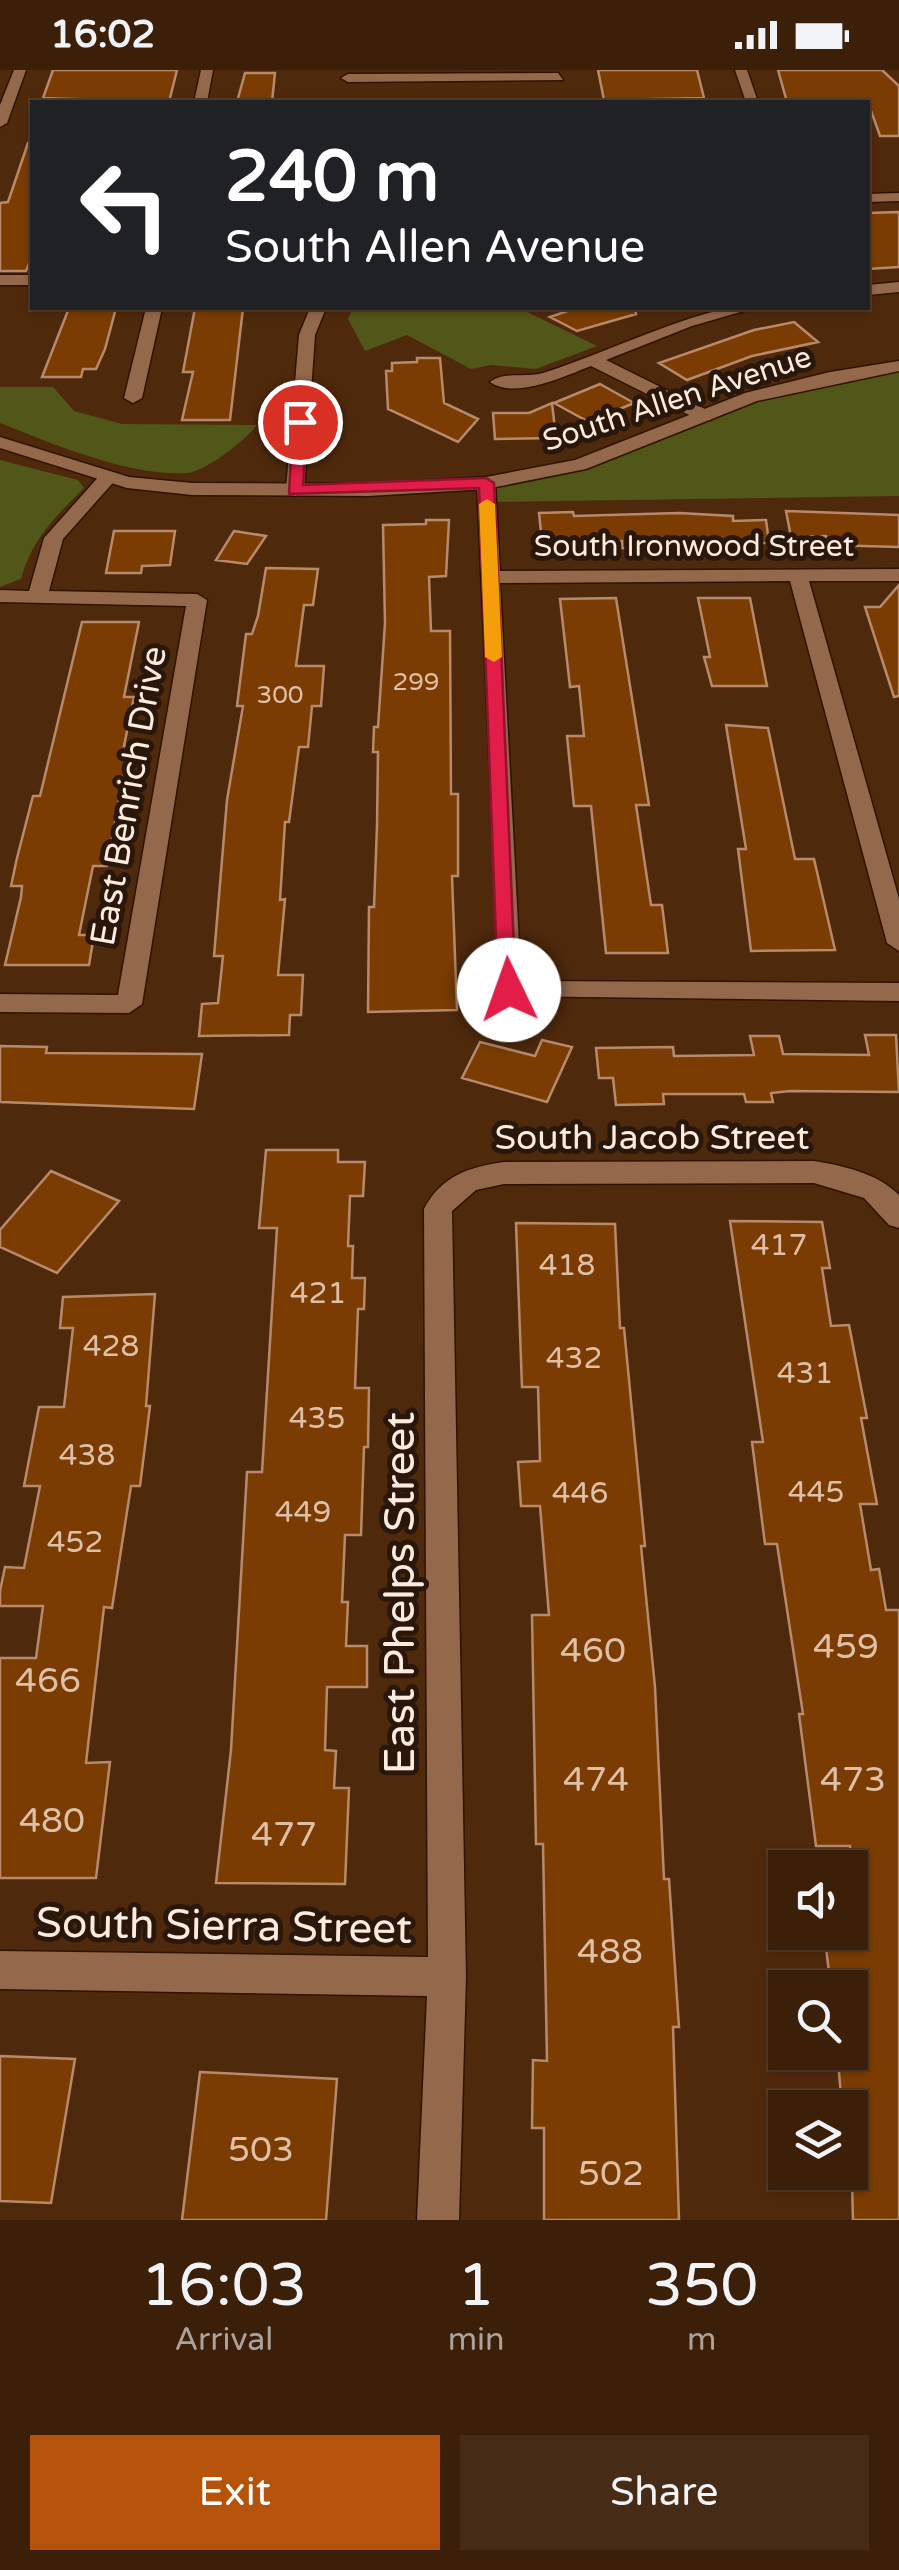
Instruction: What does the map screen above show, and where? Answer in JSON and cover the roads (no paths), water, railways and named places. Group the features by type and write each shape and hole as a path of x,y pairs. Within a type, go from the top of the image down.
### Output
{"street":[{"path":"0,123 6,92 20,70"},
{"path":"200,100 208,70"},
{"path":"741,70 751,100"},
{"path":"348,79 558,79"},
{"path":"870,198 899,197"},
{"path":"0,280 30,280"},
{"path":"870,290 899,287"},
{"path":"133,398 154,310"},
{"path":"294,490 307,336 317,310"},
{"path":"499,382 542,379 687,322 738,310"},
{"path":"593,360 705,416"},
{"name":"South Allen Avenue","path":"0,442 108,477 192,489 294,490 486,483 580,465 783,389 899,366"},
{"path":"0,596 38,596 54,538 108,477"},
{"path":"486,483 509,990 899,992"},
{"name":"South Ironwood Street","path":"490,578 899,575"},
{"path":"798,576 899,943"},
{"name":"East Benrich Drive","path":"0,1004 129,1004 198,600 38,596"},
{"name":"South Jacob Street","path":"438,1209 452,1188 472,1177 814,1172 849,1177 876,1191 899,1217"},
{"name":"East Phelps Street","path":"438,1209 445,1461 447,1978 438,2220"},
{"name":"South Sierra Street","path":"0,1970 447,1978"}]}
